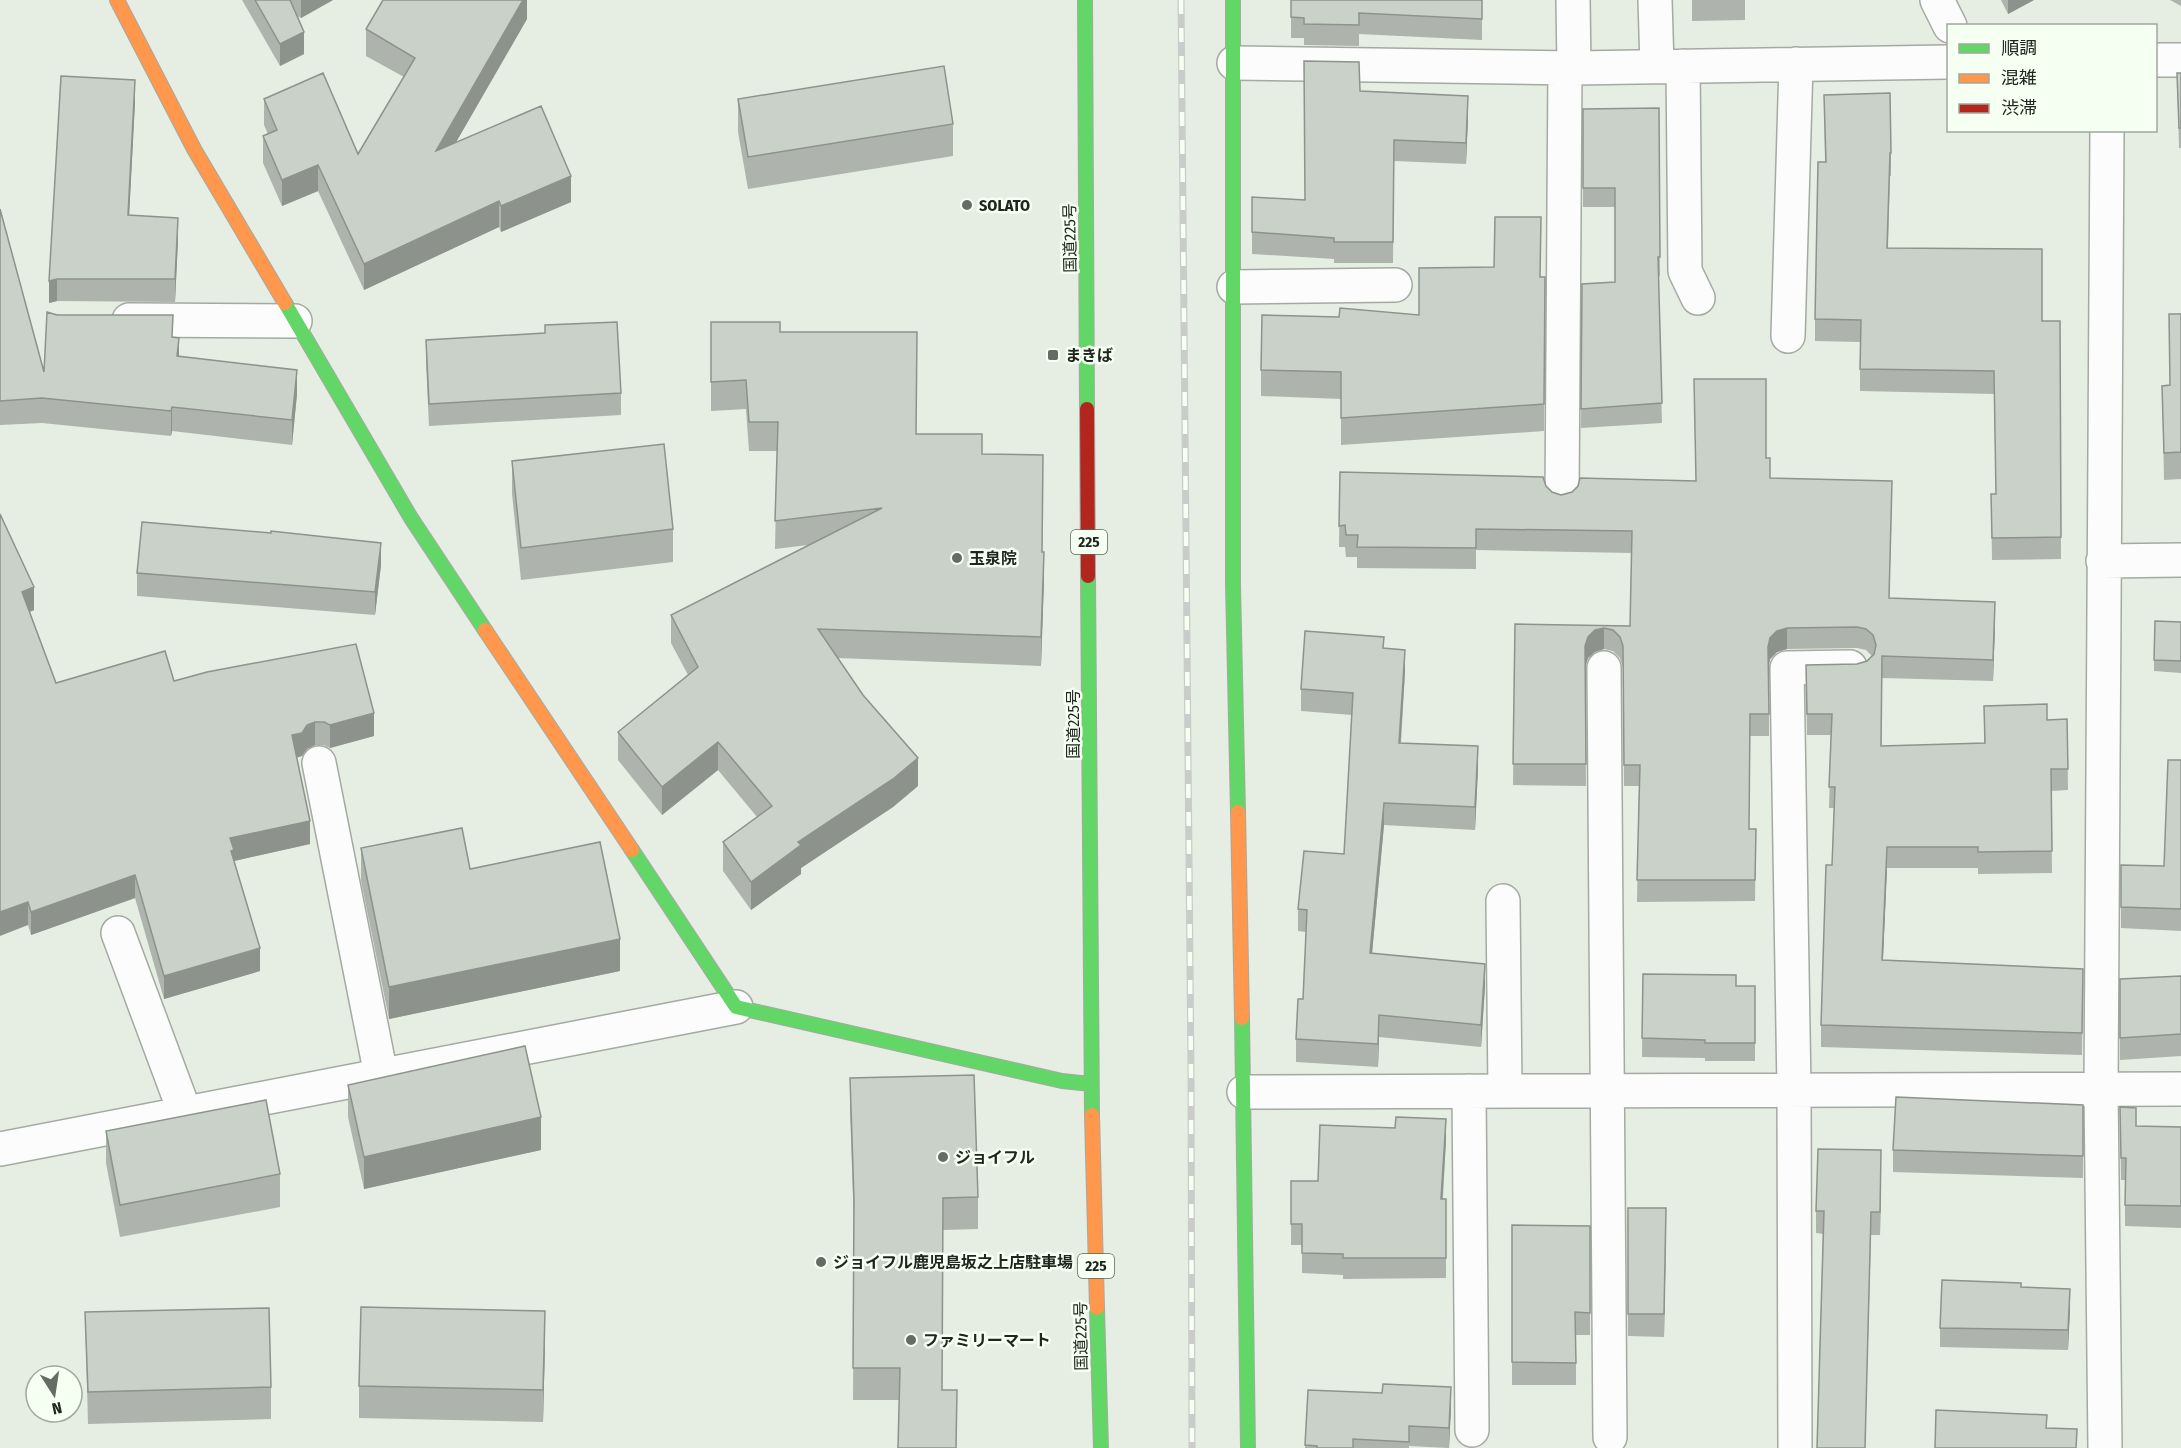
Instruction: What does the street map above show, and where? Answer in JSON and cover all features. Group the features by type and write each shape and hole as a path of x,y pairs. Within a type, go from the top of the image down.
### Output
{"main road":[{"path":"117,0 194,149 411,518 736,1007 1062,1081 1091,1084"},
{"name":"国道225号","path":"1084,0 1091,1084 1101,1448"},
{"path":"1233,0 1233,596 1244,1092 1248,1448"}],"street":[{"path":"1562,498 1573,0"},
{"path":"1656,0 1670,66 1684,271 1698,298"},
{"path":"1937,0 1949,24"},
{"path":"2157,60 2181,60"},
{"path":"1234,63 1570,68 1947,62"},
{"path":"1788,336 1796,64"},
{"path":"2105,1448 2101,1088 2107,132"},
{"path":"1234,287 1395,285"},
{"path":"104,320 295,321"},
{"path":"2103,561 2181,560"},
{"path":"1795,1448 1794,1089 1787,668 1857,667"},
{"path":"1604,668 1610,1437"},
{"path":"319,763 381,1075"},
{"path":"1503,901 1505,1091"},
{"path":"118,933 185,1113"},
{"path":"0,1149 736,1007"},
{"path":"1244,1092 2181,1089"},
{"path":"1469,1091 1472,1430"}],"building":[{"path":"255,0 290,0 304,32 280,44"},
{"path":"383,0 523,0 436,151 541,106 571,176 501,206 499,201 364,264 318,165 282,180 263,136 277,130 264,99 323,73 358,154 415,58 366,29"},
{"path":"1291,0 1482,0 1482,19 1359,13 1359,25 1304,24 1304,18 1291,17"},
{"path":"1304,61 1359,62 1360,91 1468,96 1466,143 1394,140 1393,242 1334,242 1334,238 1252,232 1252,197 1305,200"},
{"path":"944,66 953,124 748,157 738,99"},
{"path":"2177,73 2181,73 2181,128 2179,128"},
{"path":"61,76 135,80 128,215 178,218 175,279 57,279 49,281"},
{"path":"1890,93 1891,153 1887,248 2042,249 2042,321 2060,321 2061,537 1992,538 1991,494 1996,494 1994,371 1860,369 1861,320 1815,319 1818,162 1826,162 1824,95"},
{"path":"1659,108 1660,257 1658,257 1662,403 1581,409 1582,284 1615,282 1615,188 1583,188 1583,109"},
{"path":"0,209 44,372 47,312 57,315 173,315 172,337 179,338 177,356 297,370 292,420 172,407 171,411 42,398 0,401"},
{"path":"1495,217 1541,217 1540,277 1545,277 1544,404 1341,418 1341,372 1261,370 1262,315 1339,317 1340,308 1419,315 1419,268 1494,267"},
{"path":"2169,314 2181,314 2181,452 2164,453 2162,386 2170,385"},
{"path":"617,322 621,393 429,404 426,340 545,333 545,325"},
{"path":"711,322 780,322 780,332 917,332 916,434 982,434 982,454 1043,455 1042,552 1044,552 1041,637 818,629 863,695 918,758 893,779 798,842 801,845 751,882 723,842 772,806 718,742 662,787 618,732 698,667 671,615 882,508 775,521 778,422 749,422 746,380 711,382"},
{"path":"1694,379 1766,379 1766,458 1770,458 1770,478 1892,481 1889,598 1995,602 1993,660 1882,656 1881,746 1985,743 1984,706 2047,704 2047,720 2067,719 2068,769 2051,769 2052,851 1978,852 1978,847 1887,847 1882,960 2083,969 2082,1033 1821,1025 1826,865 1832,865 1835,787 1829,787 1832,714 1807,714 1806,665 1857,664 1867,661 1874,654 1876,645 1873,635 1866,629 1857,627 1787,628 1777,631 1770,638 1768,647 1769,714 1750,714 1749,829 1756,829 1755,880 1637,880 1640,765 1624,765 1623,646 1620,637 1613,630 1604,628 1595,630 1588,637 1585,646 1586,764 1513,764 1515,624 1630,626 1632,531 1476,529 1476,548 1357,547 1358,535 1346,535 1345,525 1339,526 1340,472 1543,477 1546,486 1552,492 1561,495 1572,492 1578,486 1580,478 1696,481"},
{"path":"664,444 673,529 521,548 512,461"},
{"path":"0,514 34,587 22,592 56,683 165,651 174,681 207,672 356,644 374,713 330,725 315,722 307,725 302,733 292,735 310,821 230,838 234,850 231,851 260,948 164,976 135,875 31,912 28,902 0,912"},
{"path":"142,522 271,533 271,531 381,543 375,592 137,573"},
{"path":"2155,621 2181,622 2181,661 2154,660"},
{"path":"1305,631 1384,637 1383,648 1405,650 1399,743 1478,746 1475,807 1384,803 1370,953 1485,964 1481,1025 1379,1015 1378,1044 1296,1039 1298,999 1303,999 1307,910 1298,909 1304,851 1344,854 1353,693 1301,689"},
{"path":"2168,760 2181,760 2181,909 2121,907 2121,865 2164,866"},
{"path":"462,828 470,869 600,842 620,939 389,987 361,848"},
{"path":"1643,974 1736,975 1736,986 1755,986 1755,1043 1705,1043 1705,1040 1642,1038"},
{"path":"2181,976 2181,1034 2120,1038 2120,979"},
{"path":"525,1046 541,1117 364,1157 348,1085"},
{"path":"974,1075 978,1197 943,1198 942,1390 957,1390 956,1448 898,1448 900,1368 853,1368 854,1200 850,1078"},
{"path":"1896,1097 2083,1105 2083,1156 1893,1150"},
{"path":"266,1100 280,1174 120,1205 106,1131"},
{"path":"2120,1107 2136,1108 2136,1126 2181,1127 2181,1206 2125,1205 2126,1158 2121,1158"},
{"path":"1396,1117 1446,1119 1441,1199 1446,1199 1446,1258 1343,1258 1343,1254 1302,1253 1302,1224 1291,1224 1291,1181 1318,1181 1320,1125 1395,1128"},
{"path":"1818,1149 1881,1150 1880,1212 1871,1212 1865,1448 1817,1448 1824,1211 1816,1211"},
{"path":"1628,1208 1666,1208 1664,1314 1628,1314"},
{"path":"1512,1225 1590,1226 1590,1313 1575,1312 1576,1363 1512,1362"},
{"path":"1942,1280 2021,1283 2021,1287 2070,1289 2068,1330 1940,1328"},
{"path":"361,1307 545,1311 543,1390 359,1386"},
{"path":"269,1308 271,1387 88,1392 85,1312"},
{"path":"1383,1384 1451,1387 1449,1428 1409,1426 1409,1442 1353,1439 1353,1448 1317,1448 1317,1446 1305,1445 1308,1390 1382,1393"},
{"path":"1936,1410 2047,1415 2046,1428 2077,1429 2076,1448 1935,1448"}],"railway":[{"path":"1181,0 1191,1073 1192,1448"}],"traffic: fast":[{"path":"1085,0 1087,409"},
{"path":"1233,0 1233,584 1238,812"},
{"path":"285,303 411,518 485,630"},
{"path":"1088,576 1092,1115"},
{"path":"632,850 736,1007 1062,1081 1091,1084"},
{"path":"1242,1018 1248,1448"},
{"path":"1097,1308 1101,1448"}],"traffic: slow":[{"path":"117,0 194,149 285,303"},
{"path":"485,630 632,850"},
{"path":"1238,812 1242,1018"},
{"path":"1092,1115 1097,1308"}],"traffic: jam":[{"path":"1087,409 1088,576"}],"place":[{"name":"SOLATO","path":"967,205"},
{"name":"まきば","path":"1053,355"},
{"name":"玉泉院","path":"957,558"},
{"name":"ジョイフル","path":"943,1157"},
{"name":"ジョイフル鹿児島坂之上店駐車場","path":"821,1262"},
{"name":"ファミリーマート","path":"911,1340"}]}
